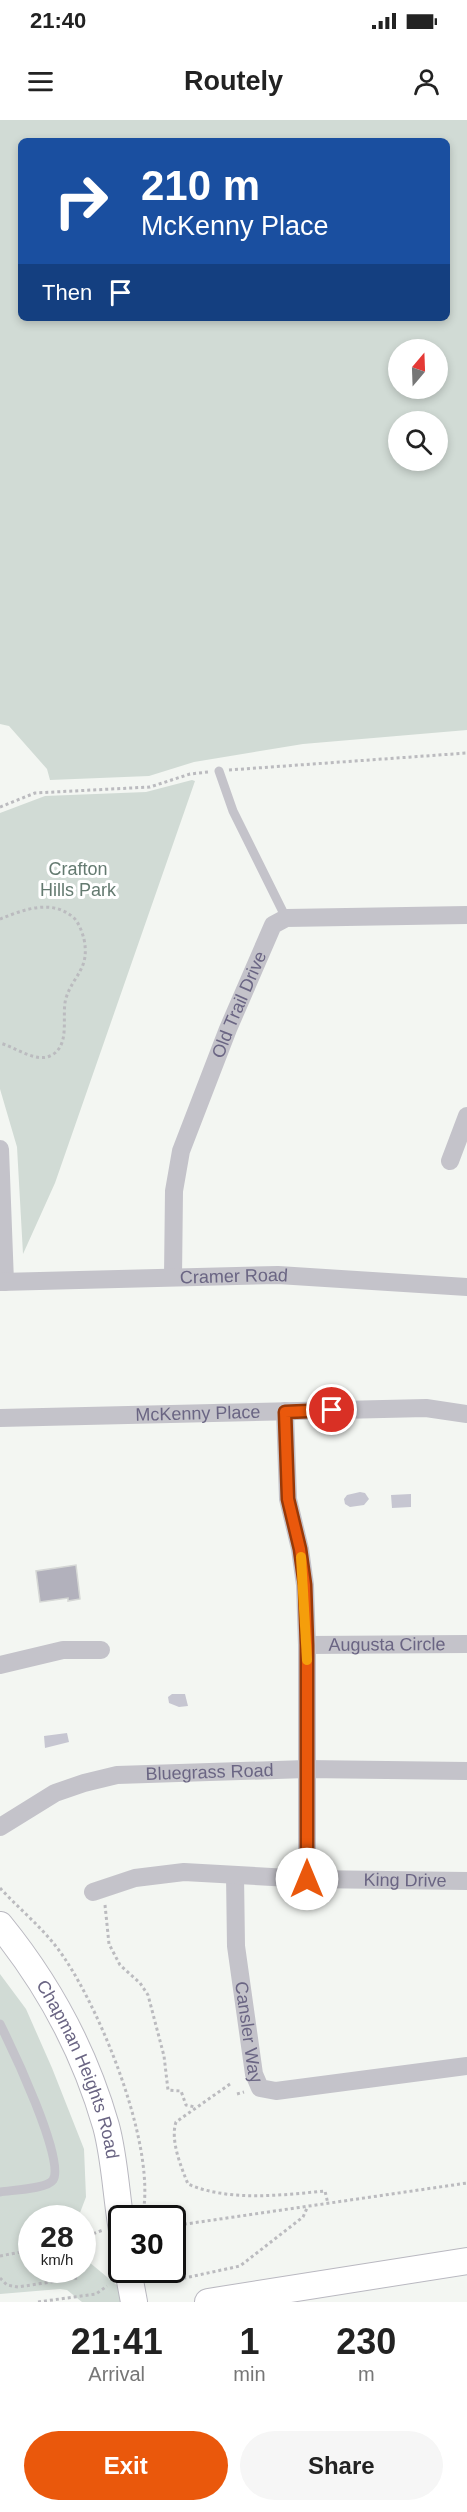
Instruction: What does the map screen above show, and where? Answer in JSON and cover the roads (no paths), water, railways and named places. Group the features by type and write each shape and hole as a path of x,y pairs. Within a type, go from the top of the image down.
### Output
{"street":[{"path":"286,918 467,915"},
{"name":"Old Trail Drive","path":"173,1277 174,1191 181,1151 228,1029 267,937 273,925 286,918"},
{"path":"450,1161 467,1116"},
{"path":"0,1149 3,1282"},
{"name":"Cramer Road","path":"3,1282 279,1275 467,1287"},
{"name":"McKenny Place","path":"0,1418 426,1408 467,1414"},
{"path":"285,1412 288,1499 300,1549 307,1645 307,1879"},
{"name":"Augusta Circle","path":"307,1645 467,1644"},
{"path":"0,1665 63,1650 101,1650"},
{"name":"Bluegrass Road","path":"0,1827 55,1793 84,1783 117,1776 145,1773 306,1769 467,1771"},
{"name":"King Drive","path":"93,1892 135,1878 183,1872 307,1879 467,1881"},
{"name":"Cansler Way","path":"235,1875 236,1946 254,2074 260,2088 276,2091 467,2066"},
{"name":"Chapman Heights Road","path":"0,1925 45,1986 79,2050 106,2127 118,2205"},
{"path":"208,2302 467,2261"},
{"path":"130,2283 134,2302"}],"lane":[{"path":"219,771 233,811 286,918"},
{"path":"0,2024 34,2094 55,2176 52,2182 44,2186 0,2192"}],"park label":[{"name":"Crafton Hills Park","path":"78,879"}]}
